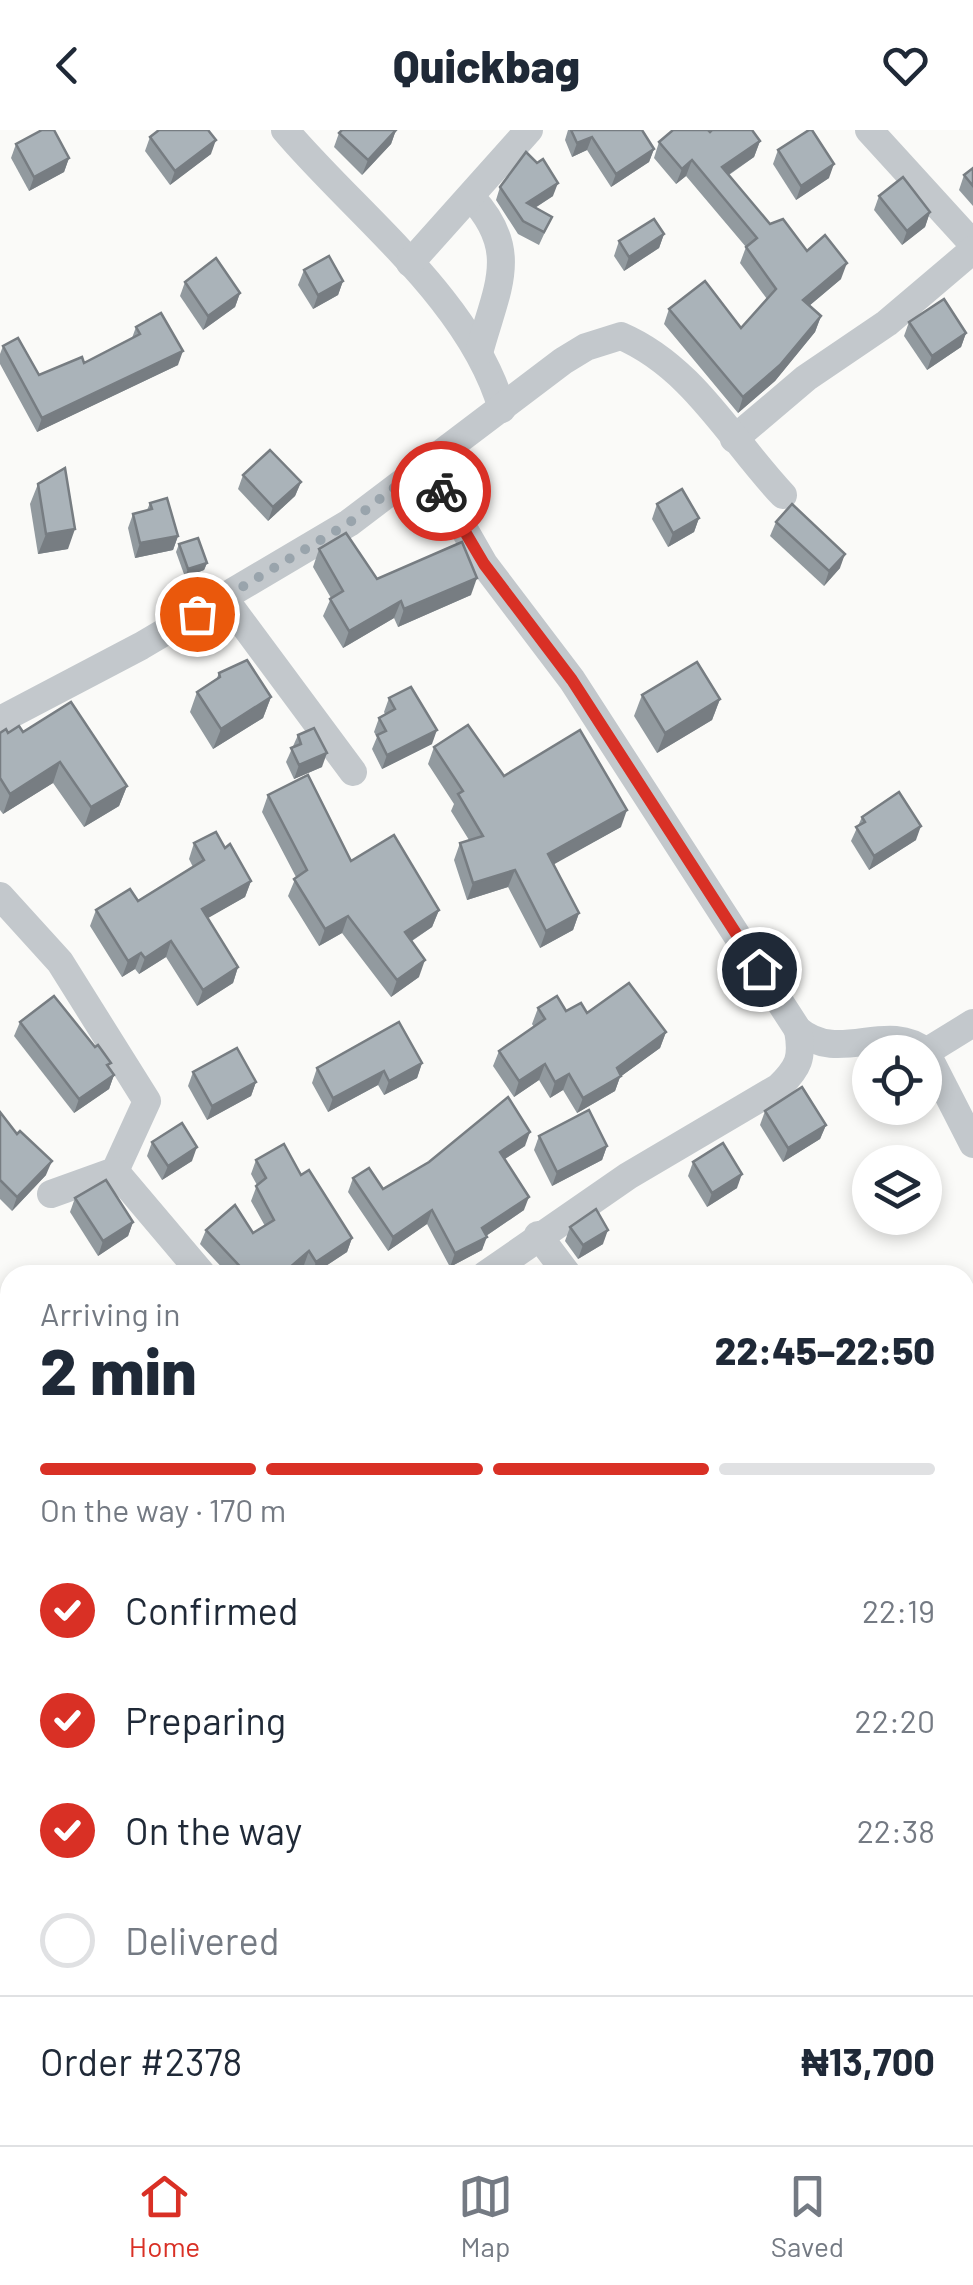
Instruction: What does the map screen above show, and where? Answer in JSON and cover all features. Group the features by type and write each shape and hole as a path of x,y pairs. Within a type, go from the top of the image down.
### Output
{"street":[{"path":"285,130 410,263 480,353 502,409"},
{"path":"410,263 528,130"},
{"path":"734,439 806,378 888,323 973,247 869,130"},
{"path":"471,197 491,218 501,239 502,264 480,353"},
{"path":"0,720 224,598 349,523 586,347 621,336 646,347 684,378 783,495"},
{"path":"418,469 436,480 484,564 572,680 798,1030 802,1054 798,1067 779,1087 538,1236 499,1265"},
{"path":"224,598 354,772"},
{"path":"0,896 60,962 146,1101 115,1171 51,1194"},
{"path":"942,1042 973,1023"},
{"path":"798,1030 820,1044 836,1047 852,1044"},
{"path":"942,1083 973,1144"},
{"path":"115,1171 195,1265"},
{"path":"538,1236 560,1265"}],"building":[{"path":"42,130 54,130 69,158 34,177 16,144"},
{"path":"159,130 208,130 216,140 175,171 150,137"},
{"path":"396,130 368,160 339,133"},
{"path":"571,130 642,130 654,149 616,174 592,137 577,143"},
{"path":"673,130 752,130 760,141 722,167 770,224 783,219 807,251 825,235 847,263 803,300 821,316 780,365 743,397 669,309 705,281 741,328 776,289 746,247 757,238 692,160 682,169 659,142"},
{"path":"809,130 834,164 801,186 778,150"},
{"path":"526,152 537,163 543,159 558,183 527,203 552,217 544,232 523,221 500,187"},
{"path":"973,168 973,186 964,175"},
{"path":"903,177 930,212 907,231 879,196"},
{"path":"654,219 664,234 629,257 619,241"},
{"path":"329,256 343,281 318,295 304,270"},
{"path":"216,258 240,293 208,316 185,282"},
{"path":"944,299 966,333 932,356 909,322"},
{"path":"161,313 183,351 42,418 3,346 18,338 39,375 82,357 84,363 140,334 136,327"},
{"path":"270,450 301,482 273,507 243,475"},
{"path":"65,468 75,529 46,534 38,484"},
{"path":"682,489 699,518 673,533 657,504"},
{"path":"167,498 178,536 140,543 133,514 152,509 150,503"},
{"path":"792,504 845,554 829,571 776,522"},
{"path":"346,533 377,579 462,542 477,578 404,609 401,601 349,631 330,599 343,591 319,549"},
{"path":"198,538 207,563 188,569 179,544"},
{"path":"247,660 271,697 221,729 197,692 220,677 219,673"},
{"path":"697,662 720,699 665,733 642,695"},
{"path":"411,687 437,730 387,755 377,735 386,731 379,718 395,709 389,698"},
{"path":"71,702 127,786 91,807 60,762 10,794 0,778 0,733 19,726 23,732"},
{"path":"468,725 504,776 580,730 627,810 548,854 579,913 546,931 515,870 473,883 460,843 483,836 458,794 463,791 434,747"},
{"path":"314,728 327,753 299,765 291,748 301,744 298,735"},
{"path":"308,775 351,861 394,835 439,910 405,932 425,960 397,980 348,916 325,929 294,879 307,870 268,795"},
{"path":"899,792 921,826 874,856 856,827 865,822 862,817"},
{"path":"216,832 225,848 230,844 251,881 202,909 238,967 203,990 171,941 145,958 141,953 128,961 96,910 130,889 138,901 204,860 194,843"},
{"path":"629,983 666,1032 617,1068 621,1076 583,1098 569,1074 555,1082 545,1064 519,1081 499,1051 545,1019 538,1008 557,996 566,1011 581,1003 587,1013"},
{"path":"54,996 95,1047 98,1045 114,1075 79,1099 20,1022"},
{"path":"399,1022 422,1063 389,1081 384,1071 333,1098 317,1068"},
{"path":"237,1048 256,1082 212,1106 193,1072"},
{"path":"802,1087 826,1125 788,1148 765,1111"},
{"path":"508,1097 530,1132 500,1152 529,1197 482,1228 487,1237 455,1253 432,1210 393,1237 353,1178 369,1168 383,1189 429,1162"},
{"path":"589,1110 607,1146 557,1172 539,1136"},
{"path":"0,1112 17,1134 20,1131 52,1161 17,1197 0,1180"},
{"path":"182,1123 197,1147 168,1166 152,1142"},
{"path":"723,1143 742,1174 712,1193 693,1162"},
{"path":"284,1144 301,1175 309,1170 352,1238 316,1262 309,1251 293,1265 239,1265 206,1230 235,1205 253,1233 274,1220 256,1186 266,1178 256,1160"},
{"path":"106,1180 133,1222 103,1241 75,1198"},
{"path":"596,1209 608,1230 583,1245 570,1227"}],"way so far":[{"path":"197,614 349,523 418,469 436,480 441,491"}],"route":[{"path":"441,491 468,540 537,638 572,680 759,969"}]}
